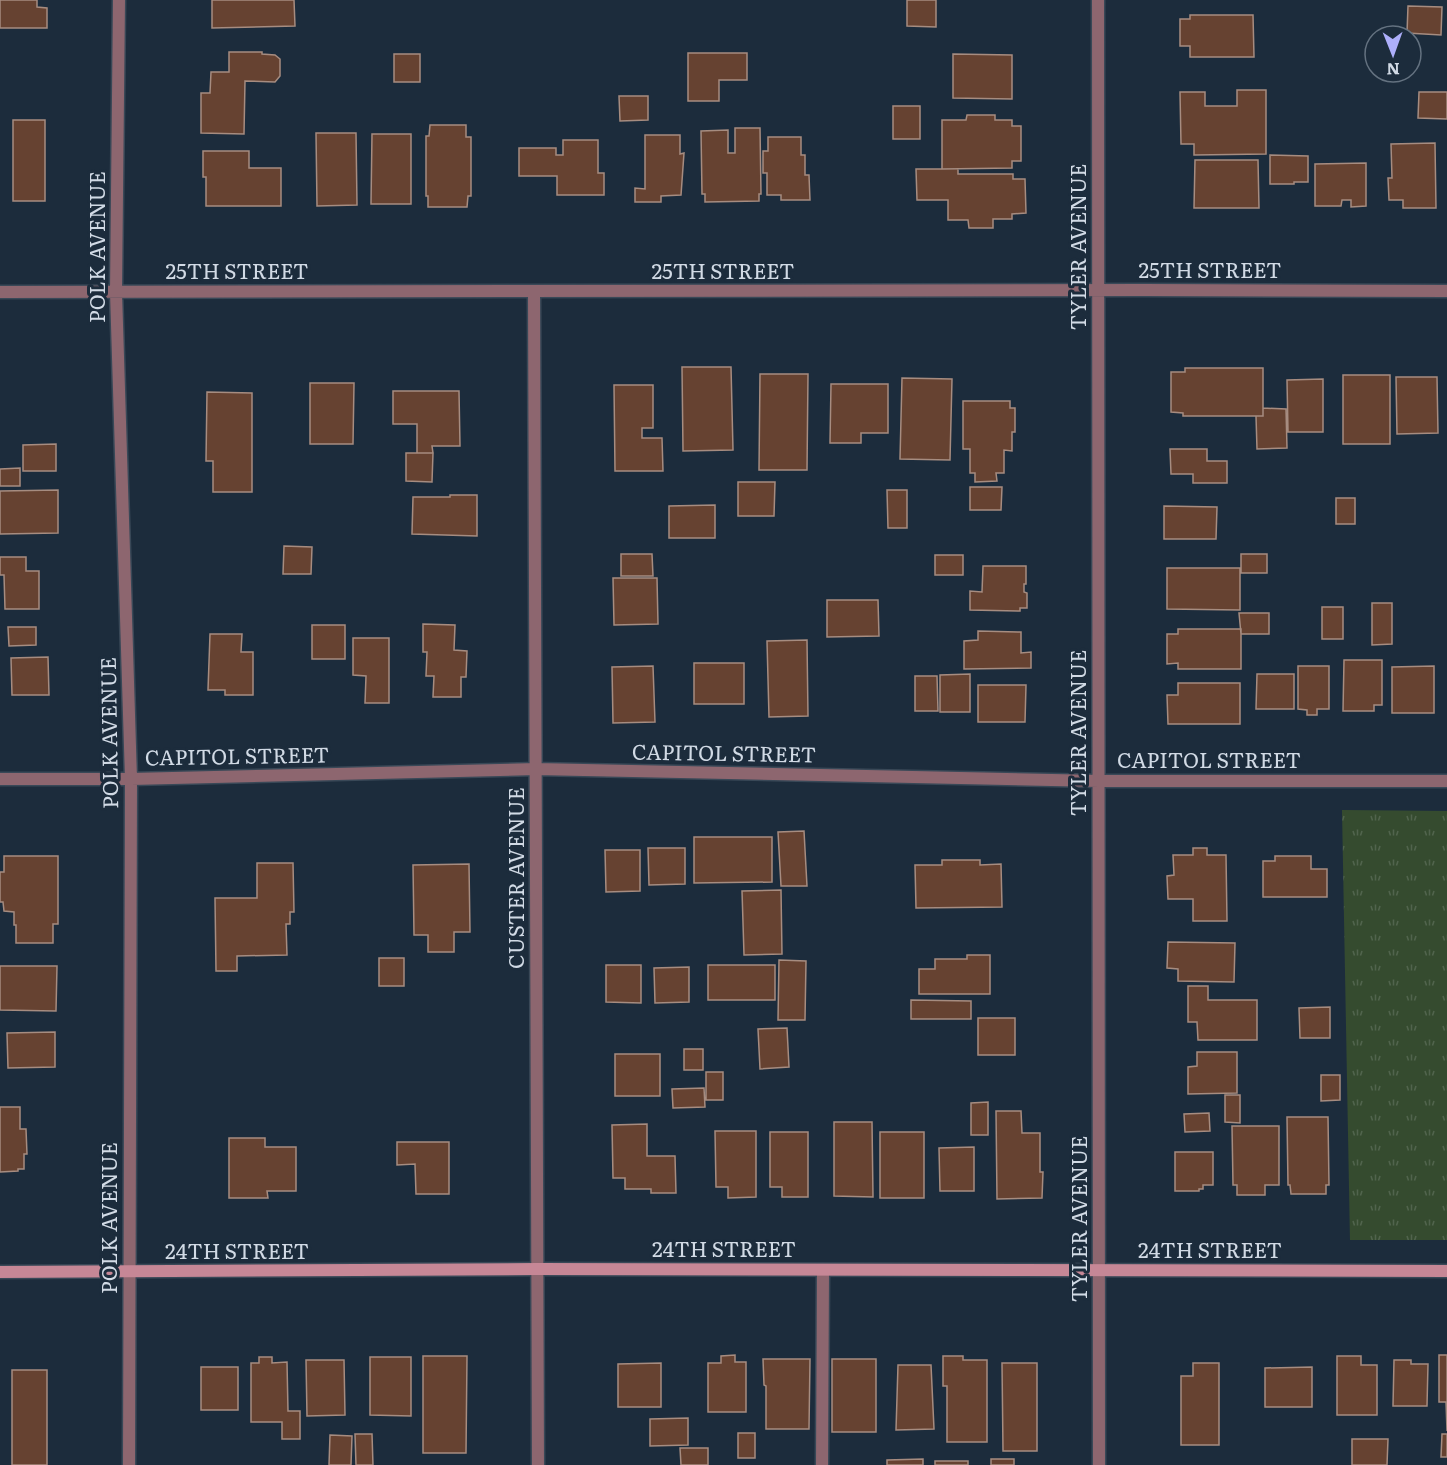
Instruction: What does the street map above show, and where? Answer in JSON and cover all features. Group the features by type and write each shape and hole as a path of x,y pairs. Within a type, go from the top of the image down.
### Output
{"street":[{"name":"POLK AVENUE","path":"118,0 116,292 131,779 129,1465"},
{"name":"TYLER AVENUE","path":"1098,0 1099,1465"},
{"name":"CUSTER AVENUE","path":"534,291 538,1465"},
{"name":"25TH STREET","path":"0,292 1447,291"},
{"name":"CAPITOL STREET","path":"0,779 131,779 536,769 1099,781 1447,782"},
{"name":"24TH STREET","path":"0,1272 537,1269 1447,1271"},
{"path":"822,1270 822,1465"}],"green space":[{"path":"1342,810 1447,811 1447,1240 1350,1240"}],"building":[{"path":"0,0 37,0 37,7 47,8 47,28 0,28"},
{"path":"212,0 294,0 295,26 212,28"},
{"path":"907,0 936,0 936,27 907,26"},
{"path":"1408,6 1442,7 1441,35 1423,34 1423,24 1407,24"},
{"path":"1190,15 1253,15 1254,57 1190,57 1190,46 1180,46 1180,19 1190,19"},
{"path":"229,52 262,52 262,54 275,55 280,59 280,76 275,82 245,81 244,134 201,133 201,93 210,93 211,72 229,72"},
{"path":"688,53 747,53 747,80 719,80 719,101 688,101"},
{"path":"394,54 420,54 420,82 394,82"},
{"path":"953,54 1012,55 1012,99 953,98"},
{"path":"1237,90 1266,90 1266,154 1194,155 1194,144 1181,144 1180,92 1205,92 1205,106 1237,106"},
{"path":"1419,92 1447,92 1447,119 1418,118"},
{"path":"619,96 648,96 648,120 620,121"},
{"path":"893,106 920,106 920,139 893,139"},
{"path":"967,115 995,115 995,120 1012,120 1012,126 1021,126 1021,161 1012,161 1012,168 942,169 942,120 966,120"},
{"path":"13,120 45,120 45,201 13,201"},
{"path":"430,125 466,125 466,137 471,137 471,196 468,196 467,207 428,207 426,136 429,136"},
{"path":"735,128 760,128 761,194 759,194 759,201 705,202 705,194 702,194 701,131 728,130 728,153 735,153"},
{"path":"316,133 356,133 357,205 317,206"},
{"path":"372,134 411,134 411,204 371,204"},
{"path":"645,135 680,135 680,154 684,153 681,195 661,196 661,202 635,202 635,188 645,189"},
{"path":"768,137 801,137 801,155 805,155 805,175 809,175 810,200 781,200 781,195 767,195 767,173 763,173 763,151 768,151"},
{"path":"563,140 598,140 598,173 604,173 604,195 557,195 557,176 519,176 519,148 556,148 556,155 563,155"},
{"path":"1435,143 1436,208 1403,208 1403,200 1389,200 1388,178 1392,178 1391,144"},
{"path":"203,151 249,151 249,168 281,168 281,206 206,206"},
{"path":"1270,155 1308,156 1308,182 1270,184"},
{"path":"1195,160 1258,160 1259,208 1194,208"},
{"path":"1366,163 1366,206 1351,207 1351,200 1342,200 1341,206 1315,206 1315,164"},
{"path":"916,169 958,169 958,174 1013,174 1013,179 1025,179 1026,213 1012,214 1012,219 993,219 993,228 969,228 968,220 948,220 948,200 917,200"},
{"path":"682,367 731,367 733,450 683,451"},
{"path":"1185,368 1263,368 1263,416 1183,416 1183,413 1171,412 1171,372 1185,372"},
{"path":"760,374 808,374 807,470 759,470"},
{"path":"1343,375 1390,375 1390,444 1343,444"},
{"path":"1396,377 1437,377 1438,433 1397,434"},
{"path":"902,378 952,379 950,460 900,459"},
{"path":"1323,379 1323,432 1288,432 1287,380"},
{"path":"310,383 354,383 353,444 310,444"},
{"path":"831,384 888,384 888,433 861,433 861,443 830,443"},
{"path":"614,385 653,385 653,428 642,428 642,438 662,438 663,471 615,471"},
{"path":"393,391 459,391 460,446 432,446 433,453 417,453 417,424 393,424"},
{"path":"207,392 252,393 252,492 213,492 213,461 206,461"},
{"path":"963,401 1010,401 1010,408 1015,408 1012,451 1004,450 1004,473 996,473 997,481 975,482 975,473 970,473 970,449 963,449"},
{"path":"1263,408 1286,409 1287,448 1257,449 1256,416 1263,416"},
{"path":"56,444 56,471 23,471 23,445"},
{"path":"1170,449 1207,449 1207,461 1227,461 1227,483 1193,483 1193,474 1171,474"},
{"path":"406,453 433,453 432,482 406,481"},
{"path":"20,468 20,486 0,486 0,469"},
{"path":"738,482 775,482 774,516 738,516"},
{"path":"970,487 1002,487 1001,510 970,510"},
{"path":"58,490 58,533 0,534 0,491"},
{"path":"887,490 907,490 907,528 888,528"},
{"path":"450,495 477,495 477,536 412,534 413,497 450,497"},
{"path":"1336,498 1355,498 1355,524 1336,524"},
{"path":"715,505 715,538 669,538 669,506"},
{"path":"1164,506 1217,507 1216,539 1164,539"},
{"path":"284,546 312,547 311,574 283,574"},
{"path":"621,554 652,554 653,576 621,576"},
{"path":"1241,554 1267,554 1267,573 1241,573"},
{"path":"935,555 963,555 963,575 935,575"},
{"path":"0,557 26,557 26,571 39,571 39,609 5,609 4,575 0,575"},
{"path":"983,566 1026,566 1024,592 1027,593 1027,608 1020,608 1020,611 970,610 970,591 982,592"},
{"path":"1167,568 1240,568 1240,610 1167,609"},
{"path":"613,578 657,578 658,624 614,625"},
{"path":"827,600 878,600 879,636 827,637"},
{"path":"1372,603 1392,603 1392,644 1372,645"},
{"path":"1322,607 1343,607 1343,639 1322,639"},
{"path":"1239,613 1269,613 1269,634 1241,634"},
{"path":"423,624 455,625 454,650 467,651 466,677 461,677 461,697 433,697 434,676 426,676 427,652 423,652"},
{"path":"312,625 345,625 345,659 312,659"},
{"path":"8,627 36,627 36,645 9,646"},
{"path":"1178,629 1241,629 1241,669 1178,669 1178,663 1167,664 1167,634 1178,634"},
{"path":"978,631 1021,632 1021,653 1031,652 1031,668 964,669 964,641 978,640"},
{"path":"210,634 242,634 241,652 253,652 253,695 225,695 225,690 208,690"},
{"path":"353,638 389,638 389,703 365,703 366,676 353,675"},
{"path":"807,640 808,716 769,717 767,641"},
{"path":"48,657 49,695 12,695 11,658"},
{"path":"1344,660 1382,660 1382,705 1374,705 1374,711 1343,711"},
{"path":"694,663 744,663 744,704 694,704"},
{"path":"653,666 655,722 613,723 612,667"},
{"path":"1298,666 1329,666 1329,709 1317,709 1317,715 1307,715 1307,710 1298,709"},
{"path":"1434,666 1434,713 1392,713 1392,667"},
{"path":"970,674 970,712 940,712 940,675"},
{"path":"1257,674 1294,674 1294,709 1256,709"},
{"path":"915,676 937,676 938,711 915,711"},
{"path":"1178,683 1240,683 1240,724 1168,724 1167,695 1178,695"},
{"path":"978,685 1026,685 1025,722 978,722"},
{"path":"804,831 807,886 781,886 778,832"},
{"path":"694,837 772,837 772,882 694,883"},
{"path":"648,848 685,848 685,884 649,885"},
{"path":"1193,848 1207,848 1207,855 1226,855 1227,921 1193,921 1193,899 1168,899 1167,876 1174,875 1173,855 1193,855"},
{"path":"605,850 640,850 640,891 606,892"},
{"path":"4,856 58,856 58,924 53,924 53,943 16,943 14,912 4,911 3,902 0,902 0,872 4,872"},
{"path":"1275,856 1311,856 1311,869 1327,869 1327,897 1263,897 1263,861 1275,861"},
{"path":"942,860 980,860 980,865 1001,864 1002,907 916,908 915,865 942,865"},
{"path":"257,863 293,863 294,912 290,912 290,924 286,924 287,955 237,956 237,971 216,971 215,898 257,898"},
{"path":"469,864 470,932 454,932 454,952 428,952 428,935 414,935 413,865"},
{"path":"781,890 782,954 744,955 742,891"},
{"path":"1168,942 1235,943 1234,982 1178,981 1178,969 1167,968"},
{"path":"967,955 990,955 990,994 919,994 919,969 935,969 935,959 967,959"},
{"path":"379,958 404,958 404,986 379,986"},
{"path":"779,960 806,961 805,1020 778,1020"},
{"path":"606,965 641,965 641,1003 606,1002"},
{"path":"708,965 775,965 775,1000 708,1000"},
{"path":"0,966 57,966 56,1011 0,1010"},
{"path":"689,967 689,1002 655,1003 654,968"},
{"path":"1188,986 1208,986 1208,1000 1257,1000 1257,1040 1198,1040 1197,1022 1188,1022"},
{"path":"911,1000 971,1001 971,1019 911,1019"},
{"path":"1330,1007 1330,1038 1300,1038 1299,1008"},
{"path":"978,1018 1015,1018 1015,1055 978,1055"},
{"path":"787,1028 789,1067 760,1069 758,1029"},
{"path":"55,1032 55,1067 8,1068 7,1033"},
{"path":"684,1049 703,1049 703,1070 684,1070"},
{"path":"1197,1052 1237,1052 1237,1093 1188,1094 1188,1067 1197,1066"},
{"path":"615,1054 660,1054 660,1096 615,1096"},
{"path":"706,1072 723,1072 723,1100 706,1100"},
{"path":"1321,1075 1340,1075 1340,1100 1321,1101"},
{"path":"704,1088 705,1107 673,1108 672,1089"},
{"path":"1225,1095 1240,1095 1240,1123 1225,1122"},
{"path":"988,1102 988,1135 971,1135 971,1103"},
{"path":"0,1107 20,1107 20,1129 26,1129 27,1154 24,1154 24,1169 18,1169 18,1171 0,1172"},
{"path":"996,1111 1021,1111 1022,1133 1040,1133 1042,1198 997,1199"},
{"path":"1209,1113 1210,1131 1185,1132 1184,1114"},
{"path":"1287,1117 1328,1117 1329,1185 1326,1185 1326,1194 1291,1194 1290,1185 1288,1185"},
{"path":"834,1122 872,1122 873,1197 834,1196"},
{"path":"647,1124 647,1156 675,1156 676,1193 651,1193 651,1189 625,1189 625,1178 613,1178 612,1125"},
{"path":"1232,1126 1279,1126 1279,1185 1265,1185 1265,1195 1237,1195 1237,1185 1233,1185"},
{"path":"715,1131 756,1131 756,1197 728,1198 728,1187 716,1187"},
{"path":"770,1132 808,1132 808,1197 782,1197 782,1187 770,1187"},
{"path":"880,1132 924,1132 924,1198 880,1198"},
{"path":"229,1138 265,1138 265,1147 296,1147 296,1191 267,1191 268,1198 229,1198"},
{"path":"397,1142 449,1142 449,1194 416,1194 415,1164 397,1165"},
{"path":"974,1147 974,1191 940,1191 939,1148"},
{"path":"1175,1152 1213,1152 1213,1185 1203,1185 1203,1189 1199,1191 1175,1191"},
{"path":"735,1355 735,1362 746,1362 746,1412 708,1412 708,1363 721,1363 721,1356"},
{"path":"1439,1355 1447,1355 1447,1431 1446,1402 1439,1402"},
{"path":"423,1356 467,1356 466,1453 423,1453"},
{"path":"943,1356 963,1356 963,1360 987,1360 987,1442 947,1442 947,1386 943,1386"},
{"path":"1337,1356 1361,1356 1361,1365 1377,1365 1377,1415 1337,1415"},
{"path":"259,1357 272,1357 272,1363 287,1362 288,1411 300,1411 300,1439 282,1439 282,1422 251,1422 251,1363 259,1363"},
{"path":"370,1357 411,1357 411,1416 370,1415"},
{"path":"763,1359 810,1359 809,1429 766,1429 766,1386 764,1385"},
{"path":"832,1359 876,1359 876,1432 832,1432"},
{"path":"306,1360 344,1360 345,1415 307,1416"},
{"path":"1394,1360 1411,1360 1411,1364 1428,1364 1427,1406 1393,1406"},
{"path":"661,1363 661,1407 618,1407 618,1364"},
{"path":"1002,1363 1037,1363 1037,1451 1003,1451"},
{"path":"1193,1363 1219,1363 1219,1445 1181,1445 1181,1376 1193,1376"},
{"path":"898,1365 931,1365 934,1429 896,1430"},
{"path":"201,1367 238,1367 238,1410 201,1410"},
{"path":"1312,1367 1312,1407 1265,1407 1265,1368"},
{"path":"12,1370 47,1370 47,1465 12,1465"},
{"path":"688,1418 688,1445 650,1446 650,1419"},
{"path":"738,1433 755,1433 755,1458 738,1458"},
{"path":"355,1434 372,1434 373,1465 356,1465"},
{"path":"1442,1434 1447,1434 1447,1457 1441,1457"},
{"path":"330,1435 352,1436 351,1465 329,1465"},
{"path":"1352,1439 1388,1439 1387,1465 1352,1465"},
{"path":"680,1448 708,1448 708,1465 681,1465"},
{"path":"923,1459 923,1465 887,1465 887,1460"},
{"path":"991,1459 1014,1459 1014,1465 991,1465"},
{"path":"935,1461 968,1461 968,1465 935,1465"}]}
